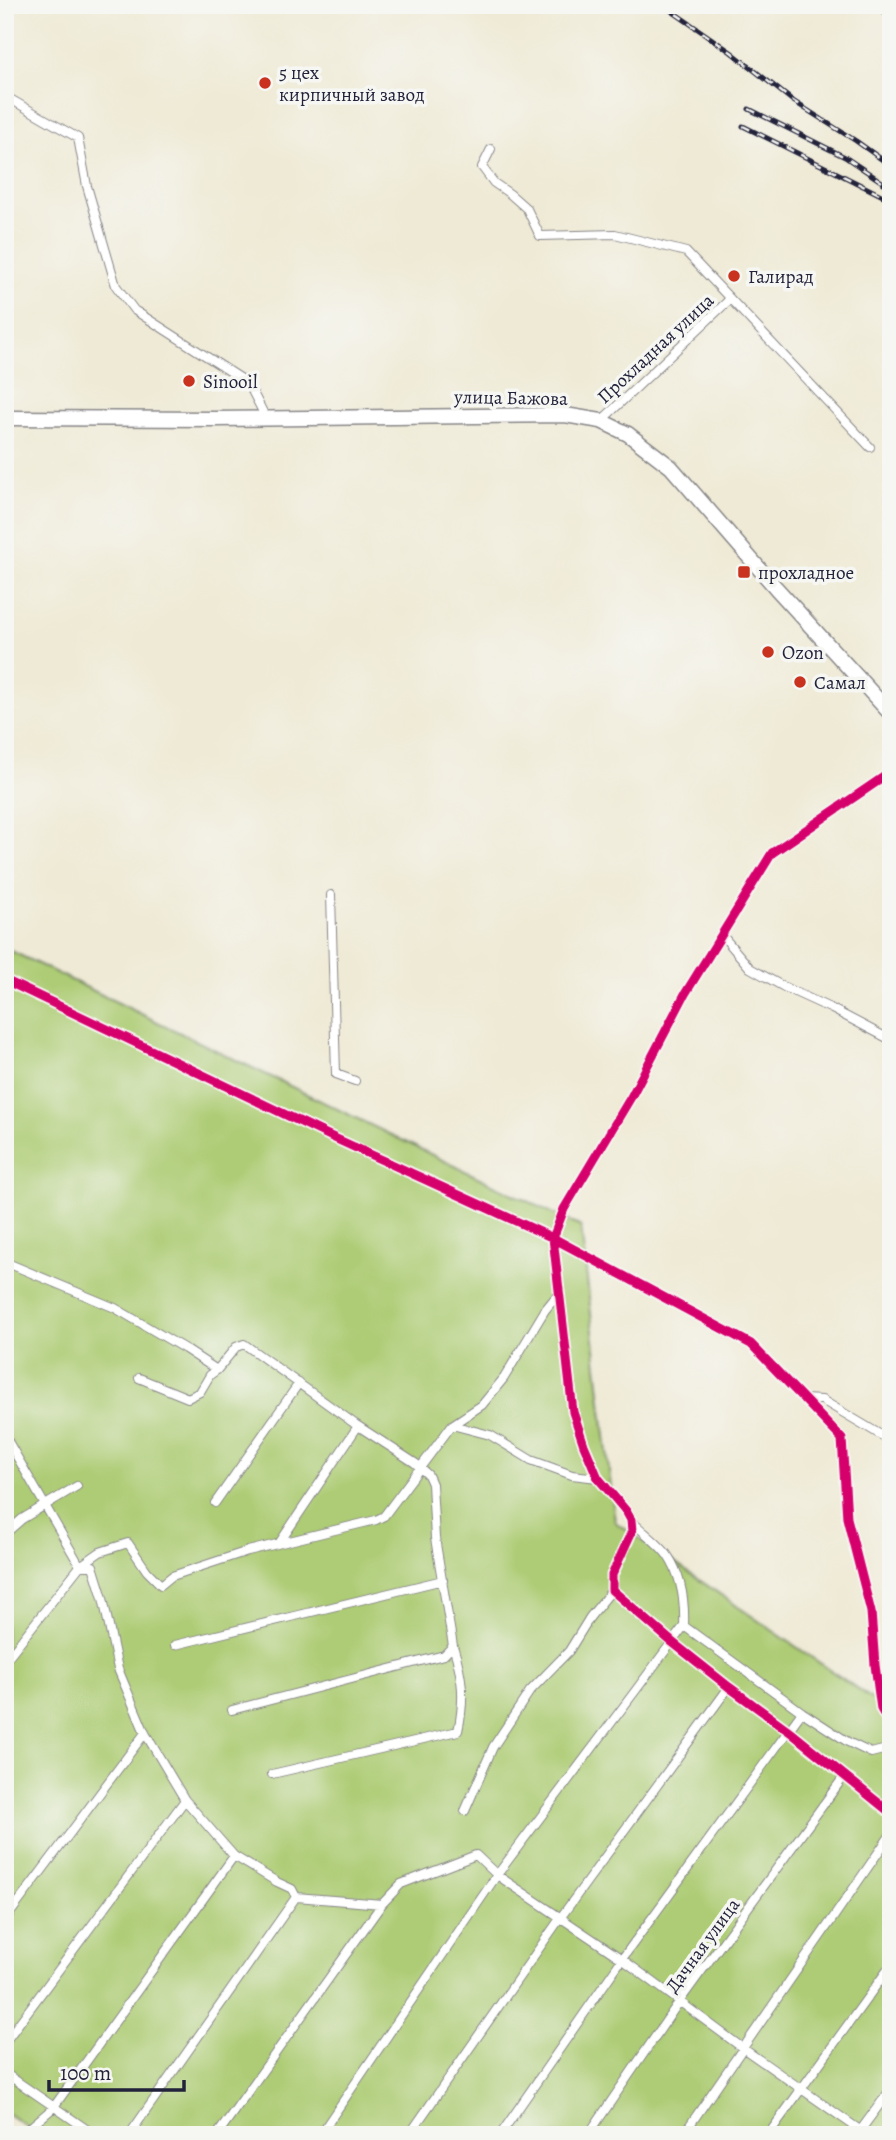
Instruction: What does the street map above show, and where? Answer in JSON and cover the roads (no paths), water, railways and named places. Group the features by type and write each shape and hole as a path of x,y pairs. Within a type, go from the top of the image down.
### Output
{"highway":[{"name":"улица Бажова","path":"5,418 565,415 601,421 628,434 671,467 891,714"}],"street":[{"path":"878,5 891,15"},
{"path":"5,96 78,138 87,186 116,286 134,310 248,383 266,418"},
{"name":"Прохладная улица","path":"491,149 482,167 494,183 527,209 540,236 615,234 686,252 870,447"},
{"name":"Прохладная улица","path":"601,421 730,299"},
{"path":"320,2135 497,1875 684,1626 685,1603 667,1555 631,1520 598,1478 584,1445 573,1412 553,1238 564,1209 631,1097 685,994 772,853 891,772"},
{"path":"331,895 336,1074 355,1082"},
{"path":"722,936 750,968 891,1040"},
{"path":"5,980 330,1136 553,1238 751,1344 842,1439 847,1518 871,1612 881,1709 891,1726"},
{"path":"5,1262 115,1308 216,1370"},
{"path":"5,1661 80,1566 100,1552 128,1543 160,1585 172,1576 280,1542 384,1516 452,1425 481,1405 504,1378 545,1310 559,1293"},
{"path":"139,1378 188,1398 200,1392 209,1375 236,1347 244,1344 421,1468 432,1484 435,1538 464,1707 458,1731 272,1774"},
{"path":"215,1503 299,1383"},
{"path":"804,1399 822,1400 891,1441"},
{"path":"452,1425 490,1435 531,1460 572,1475 598,1478"},
{"path":"280,1542 358,1426"},
{"path":"5,1436 80,1566"},
{"path":"5,1534 45,1504 77,1486"},
{"path":"465,1811 493,1747 530,1691 569,1651 612,1590 612,1575 632,1531 631,1520"},
{"path":"80,1566 93,1566 103,1598 118,1669 145,1733 185,1800 234,1856 292,1889 296,1897"},
{"path":"175,1645 443,1580"},
{"path":"612,1590 672,1642 891,1813"},
{"path":"684,1626 848,1742 871,1753 891,1748"},
{"path":"232,1710 444,1655 453,1646"},
{"path":"409,2135 561,1917 729,1687"},
{"path":"500,2135 622,1959 802,1712"},
{"path":"5,1920 145,1733"},
{"name":"Дачная улица","path":"588,2135 679,2002 845,1776"},
{"path":"5,2042 185,1800"},
{"path":"682,2135 891,1834"},
{"path":"217,2135 382,1904 401,1884 476,1855 497,1875 622,1959 861,2133 891,2089"},
{"path":"21,2135 53,2108 234,1856"},
{"path":"296,1897 382,1904"},
{"path":"129,2135 296,1897"},
{"path":"768,2135 891,1965"},
{"path":"5,2031 17,2026"},
{"path":"5,2073 95,2135"}],"railway":[{"path":"663,5 731,52 793,101 891,166"},
{"path":"749,109 845,157 891,188"},
{"path":"743,126 891,200"}],"place":[{"name":"5 цех кирпичный завод","path":"265,83"},
{"name":"Галирад","path":"734,276"},
{"name":"Sinooil","path":"189,381"},
{"name":"прохладное","path":"744,572"},
{"name":"Ozon","path":"768,652"},
{"name":"Самал","path":"800,682"}]}
